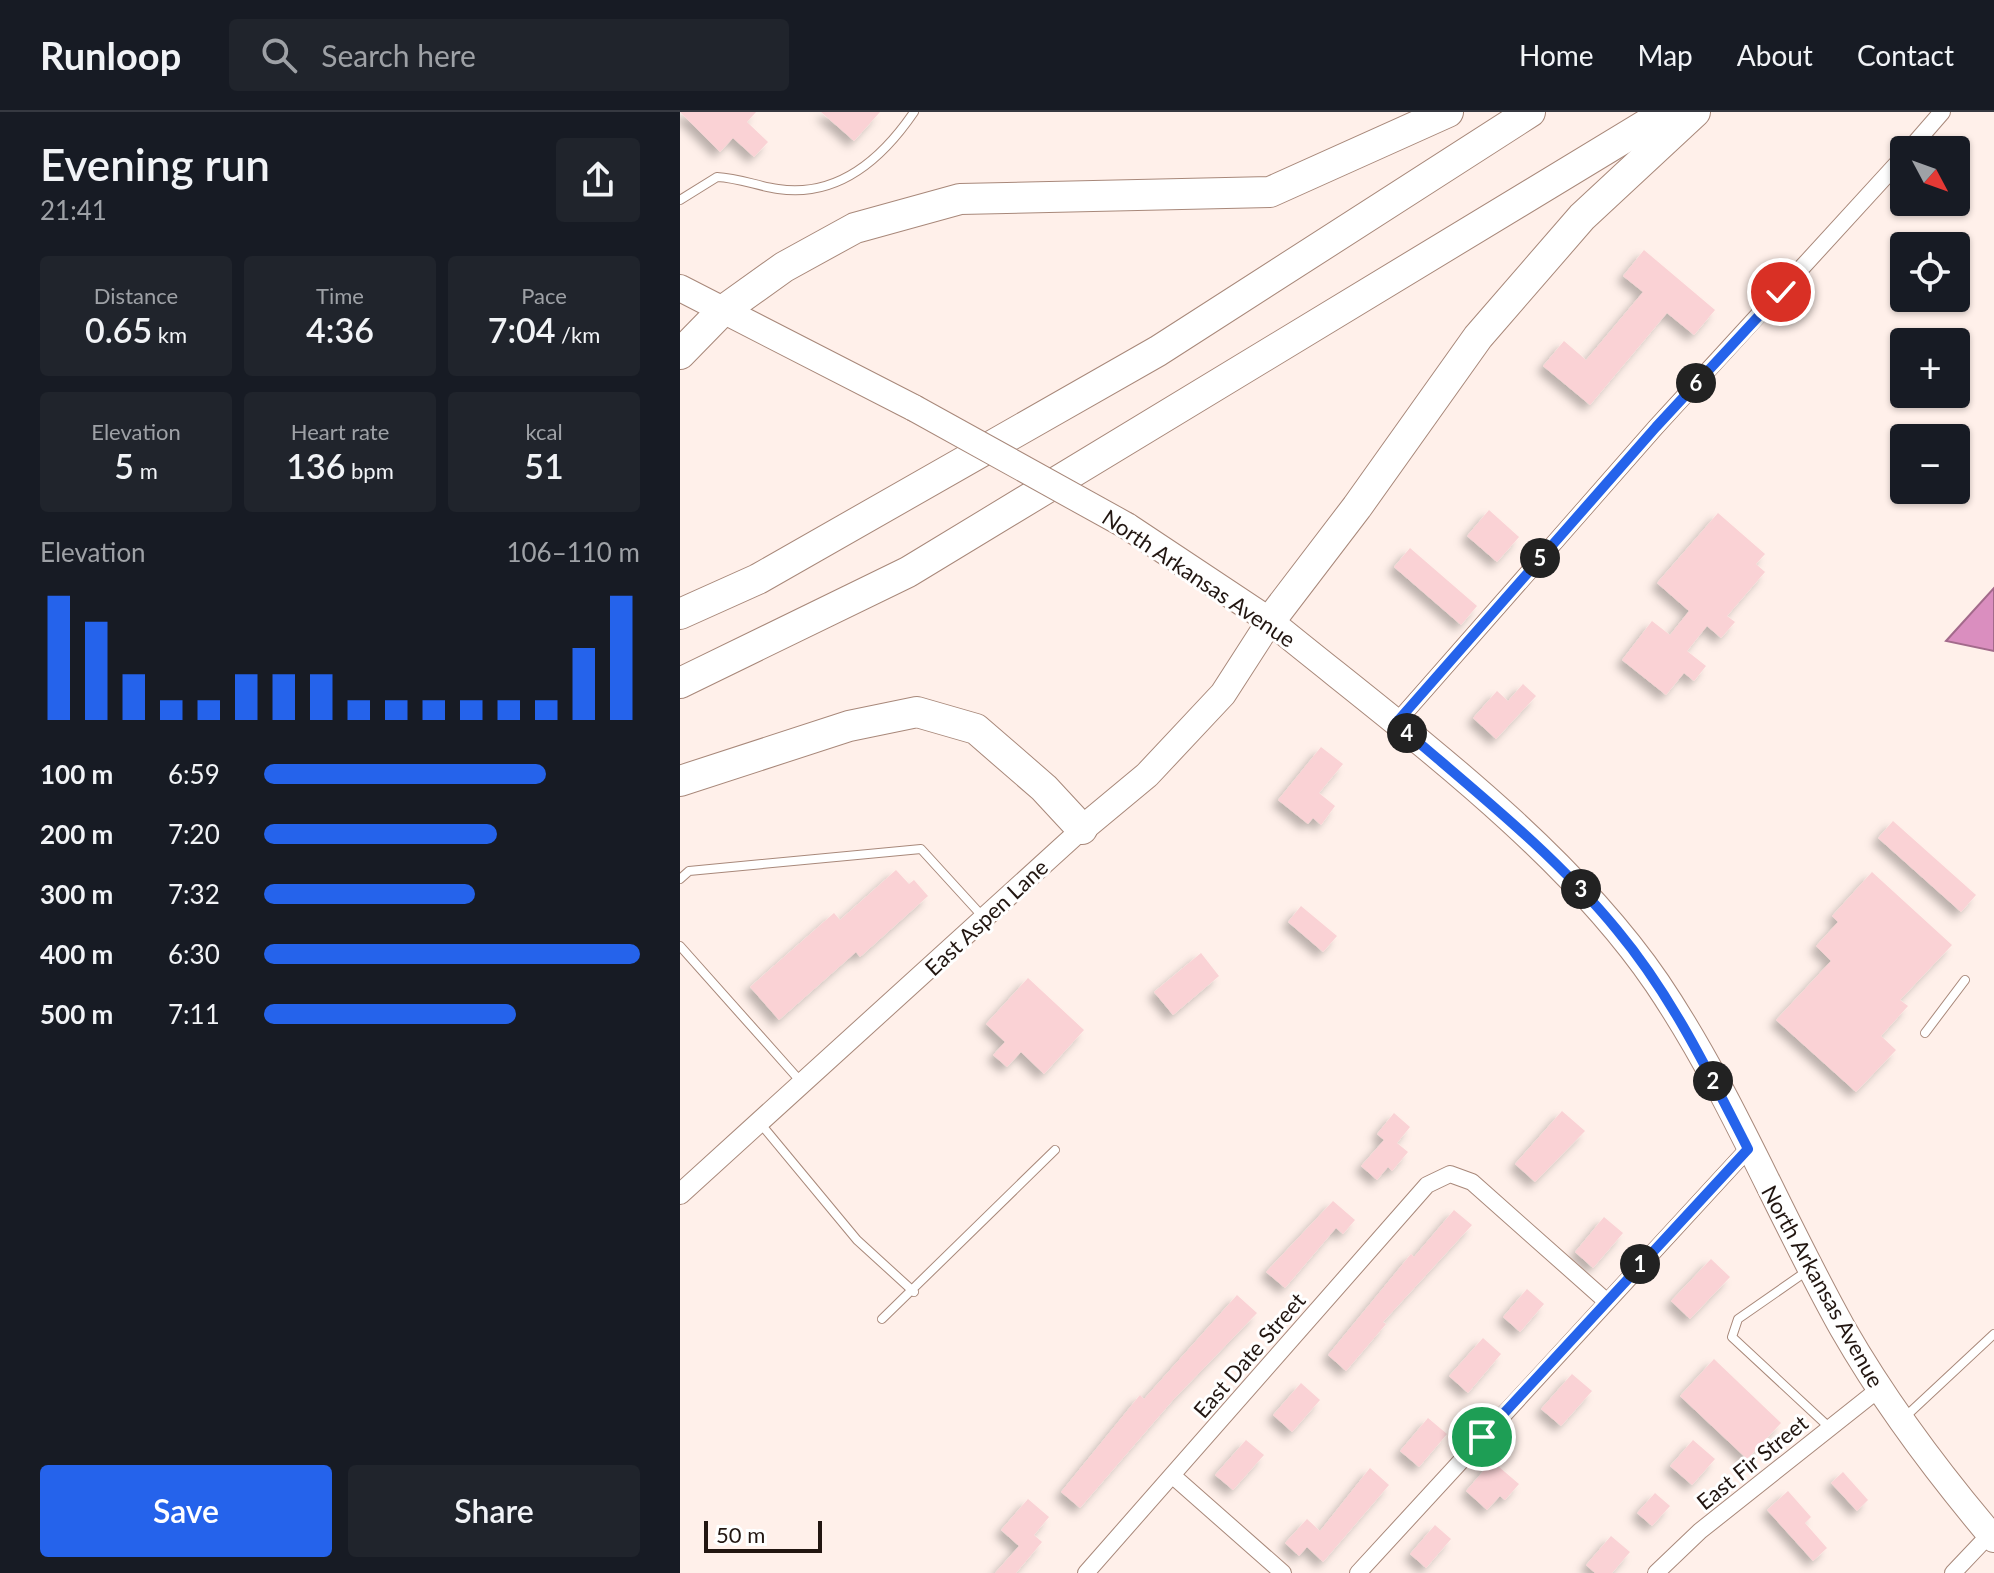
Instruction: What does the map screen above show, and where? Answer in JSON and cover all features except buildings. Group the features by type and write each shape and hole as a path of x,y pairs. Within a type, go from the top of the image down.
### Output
{"highway":[{"path":"680,354 721,312 784,267 855,228 960,199 1270,192 1448,112"},
{"path":"680,614 758,579 1158,351 1530,112"},
{"path":"680,683 908,572 1667,112"},
{"path":"1270,621 1357,507 1478,337 1582,217 1695,112"},
{"path":"680,781 849,726 917,712 976,729 1044,788 1082,829"}],"main road":[{"name":"North Arkansas Avenue","path":"680,288 721,312 914,408 1127,526 1270,621 1396,723 1540,848 1618,931 1657,983 1694,1043 1811,1268 1879,1389 1992,1537"},
{"name":"East Aspen Lane","path":"1082,829 1147,775 1223,694 1270,621"}],"street":[{"path":"1921,136 1942,112"},
{"path":"1396,723 1656,427 1890,171"},
{"name":"East Aspen Lane","path":"680,1194 1082,829"},
{"path":"1358,1573 1748,1149"},
{"name":"East Date Street","path":"1086,1573 1427,1185 1450,1174 1472,1182 1606,1301"},
{"name":"East Fir Street","path":"1656,1573 1700,1531 1879,1389"},
{"path":"1173,1476 1283,1573"},
{"path":"1953,1573 1992,1537"}],"lane":[{"path":"680,200 717,177 796,191 843,182 877,156 914,112"},
{"path":"680,879 689,871 921,849 985,919"},
{"path":"680,946 802,1084"},
{"path":"1925,1033 1965,980"},
{"path":"759,1122 857,1240 914,1292"},
{"path":"882,1319 914,1292 1055,1150"},
{"path":"1811,1268 1738,1319 1732,1337 1830,1428"},
{"path":"1901,1420 1994,1334"}],"shaded area":[{"path":"1994,588 1994,651 1946,641"}],"route":[{"path":"1482,1437 1748,1149 1694,1043 1657,983 1618,931 1540,848 1396,723 1656,427 1781,292"}]}
